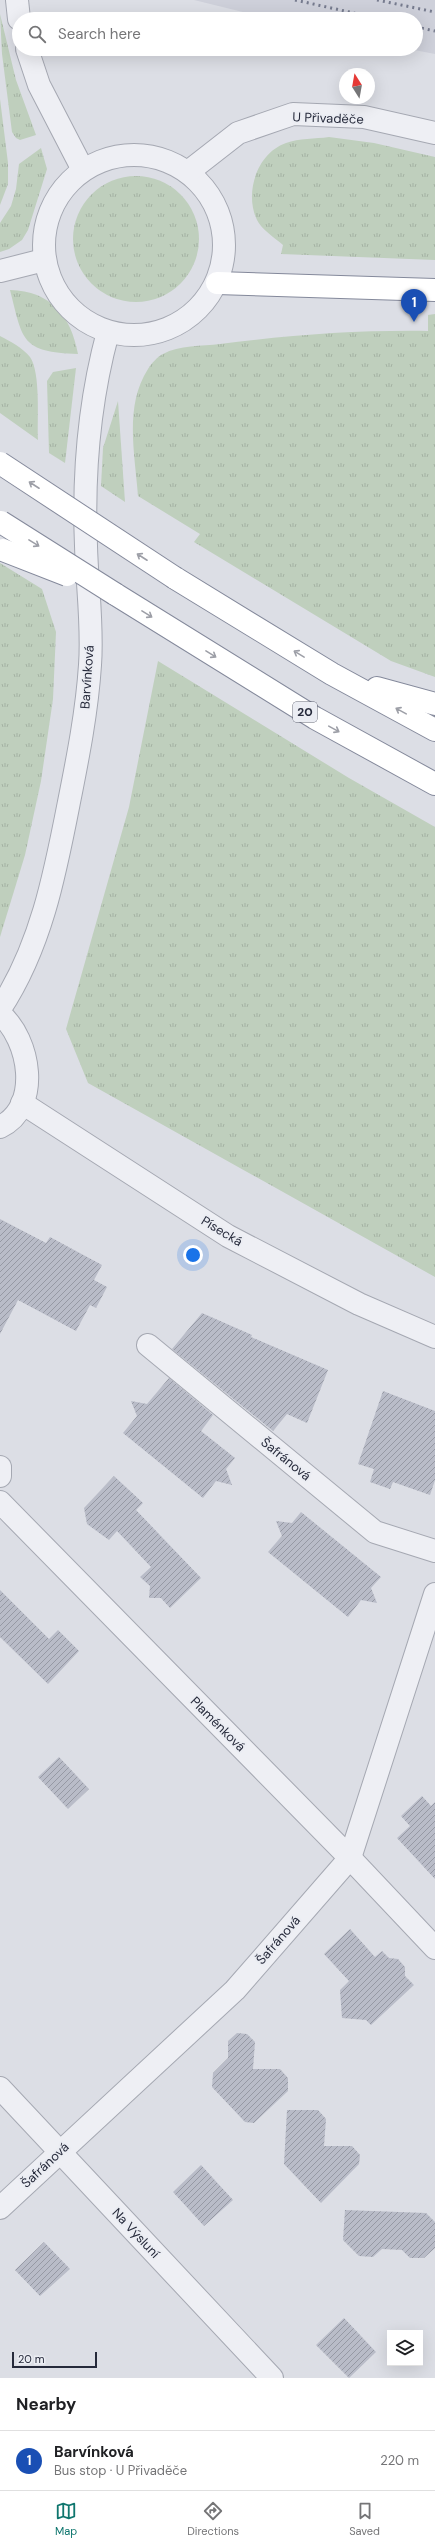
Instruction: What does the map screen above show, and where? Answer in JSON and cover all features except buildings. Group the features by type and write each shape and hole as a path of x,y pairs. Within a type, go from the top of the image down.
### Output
{"highway":[{"path":"217,283 435,290"},
{"path":"0,463 175,578 332,674 435,730"},
{"name":"20","path":"1,521 115,594 315,718 435,784"},
{"path":"2,550 115,594"},
{"path":"332,674 435,704"}],"street":[{"path":"17,0 19,12"},
{"path":"29,56 39,85 83,170"},
{"name":"U Přivaděče","path":"188,172 238,133 293,114 364,117 435,133"},
{"path":"136,154 163,159 188,172 210,194 222,222 225,253 217,283 203,305 183,322 160,333 134,336 108,332 85,322 65,305 51,284 44,260 44,234 50,209 64,187 83,170 108,158 136,154"},
{"path":"0,271 44,260"},
{"name":"Barvínková","path":"0,1009 23,971 41,924 59,850 83,734 90,663 85,544 86,456 96,377 108,332"},
{"path":"0,1014 13,1028 24,1053 27,1078 22,1103 12,1119 0,1127"},
{"name":"Písecká","path":"22,1103 228,1236 359,1304 435,1337"},
{"name":"Šafránová","path":"148,1345 375,1532 435,1551"},
{"path":"0,1467 0,1476"},
{"name":"Plaménková","path":"0,1502 350,1858 435,1948"},
{"name":"Šafránová","path":"0,2208 59,2151 235,1990 350,1858 435,1594"},
{"name":"Na Výsluní","path":"0,2088 272,2378"}],"shaded area":[{"path":"194,0 435,0 435,54 423,52 423,12 243,12"}],"green space":[{"path":"0,14 16,80 36,135 20,140 16,138 12,132 2,54"},
{"path":"0,99 8,163 8,184 0,205"},
{"path":"329,137 374,143 435,157 435,260 281,254 283,245 262,227 257,220 253,209 253,186 256,175 267,155 276,148 296,140"},
{"path":"41,148 47,169 28,230 22,240 9,249 0,252 0,223 11,206 16,189 19,164"},
{"path":"142,176 166,183 181,194 192,209 198,227 198,251 192,269 181,284 166,295 148,301 130,302 106,295 91,284 80,269 74,251 73,233 80,209 91,194 106,183 124,177"},
{"path":"10,290 24,291 37,295 57,308 70,328 75,340 78,354 59,353 45,350 35,346 28,340 22,332 18,321"},
{"path":"435,314 435,677 391,661 194,542 200,534 138,496 133,415 141,383 148,369 157,358 169,351 191,346 272,338 350,332 428,331 428,315"},
{"path":"0,336 12,342 24,351 30,357 33,364 36,374 38,397 38,440 0,413"},
{"path":"76,368 65,463 49,453 47,381 53,372"},
{"path":"118,401 125,502 101,486 103,448"},
{"path":"0,563 42,589 56,632 53,699 41,781 25,855 0,937"},
{"path":"158,661 349,778 435,827 435,1277 88,1083 66,1029 129,807"}],"railway":[{"path":"295,0 349,12"},
{"path":"377,0 435,12"},
{"path":"423,28 435,31"}],"place":[{"name":"Barvínková","path":"414,322"}]}
